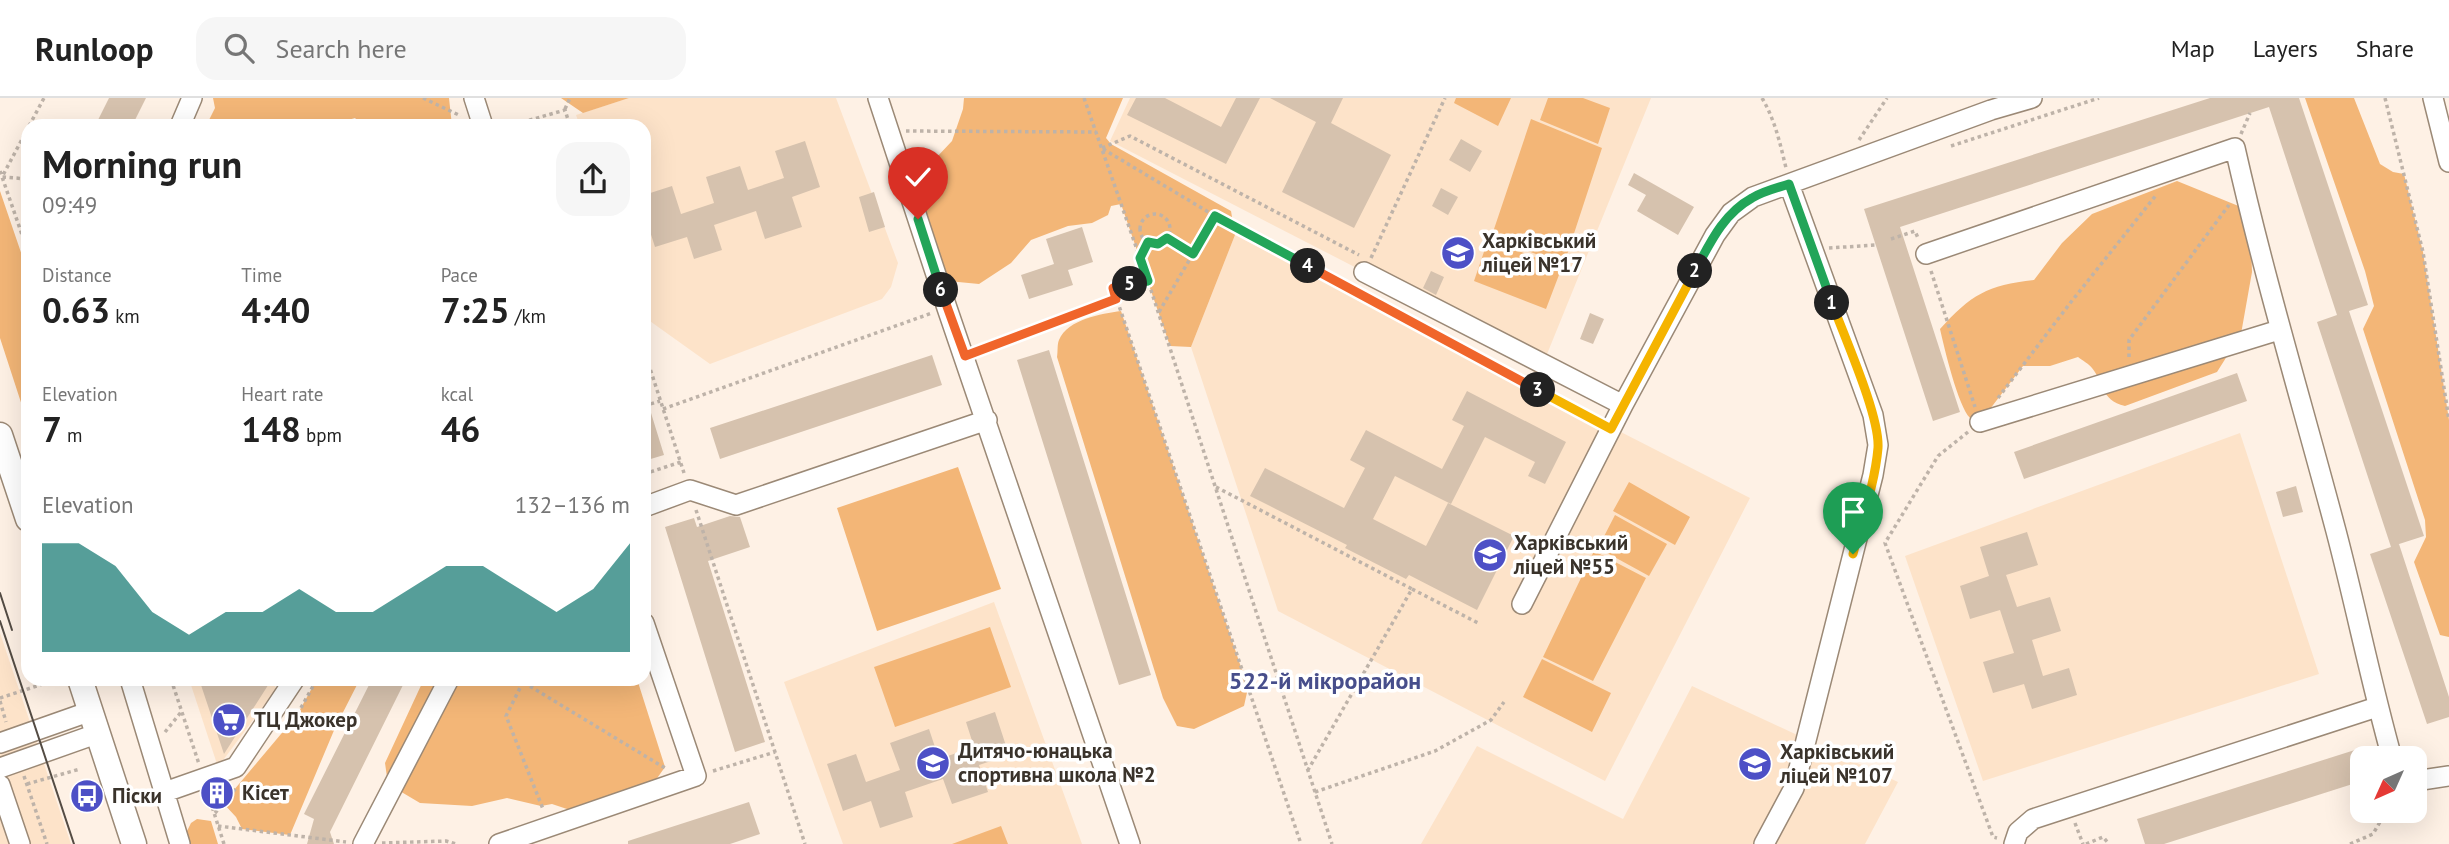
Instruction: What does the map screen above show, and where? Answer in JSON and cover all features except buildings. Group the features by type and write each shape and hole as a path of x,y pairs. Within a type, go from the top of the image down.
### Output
{"main road":[{"path":"0,435 21,498"},
{"path":"82,686 134,844"}],"street":[{"path":"183,119 192,98"},
{"path":"474,98 477,119"},
{"path":"878,98 1130,844"},
{"path":"1522,604 1623,405 1714,235 1731,213 1753,197 1843,164 1989,104 2032,98"},
{"path":"2433,98 2447,146"},
{"path":"1926,254 2235,148 2279,330 2337,533 2388,746"},
{"path":"1764,844 1794,788 1873,475 1878,445 1873,415 1789,184"},
{"path":"1364,272 1623,405"},
{"path":"1980,422 2279,330"},
{"path":"651,504 690,490 736,505 987,420"},
{"path":"499,844 690,778 651,647"},
{"path":"133,686 180,844"},
{"path":"165,792 236,767 290,686"},
{"path":"363,844 445,686"},
{"path":"2015,843 2025,824 2033,819 2377,707"},
{"path":"0,743 95,722"},
{"path":"0,768 95,722"},
{"path":"2427,779 2449,776"},
{"path":"0,785 20,844"}],"path":[{"path":"32,119 44,98"},
{"path":"423,98 468,119"},
{"path":"568,119 565,110 570,98"},
{"path":"1084,98 1159,313 1332,844"},
{"path":"1102,148 1130,136 1370,260 1445,98"},
{"path":"1762,98 1779,135 1789,184"},
{"path":"1843,164 1887,98"},
{"path":"1940,149 2099,98"},
{"path":"2385,98 2423,252 2449,420"},
{"path":"534,119 565,110"},
{"path":"889,131 1096,132"},
{"path":"2,177 21,140"},
{"path":"1102,148 1215,216 1611,429"},
{"path":"2015,843 1993,837 1885,543 1938,456 1980,422 2178,167"},
{"path":"0,171 21,232"},
{"path":"2,177 21,178"},
{"path":"2129,376 2129,340 2243,187"},
{"path":"1154,214 1163,216 1170,224 1167,238 1158,244 1148,242 1142,235 1141,226 1146,217 1154,214"},
{"path":"1159,313 1215,216"},
{"path":"1891,239 1915,231 1926,254 1980,422"},
{"path":"1167,238 1193,254"},
{"path":"1140,258 1148,242"},
{"path":"1813,249 1876,245"},
{"path":"1148,281 1113,288 1301,844"},
{"path":"965,356 1116,299"},
{"path":"663,409 947,308"},
{"path":"651,372 805,844"},
{"path":"651,404 660,401"},
{"path":"651,472 681,462"},
{"path":"1216,487 1480,624"},
{"path":"1308,770 1412,589"},
{"path":"0,698 37,686"},
{"path":"518,686 506,716 550,827"},
{"path":"530,686 690,778 775,752"},
{"path":"1315,792 1435,751 1491,720 1504,702"},
{"path":"19,760 47,844"},
{"path":"27,784 80,769"},
{"path":"2350,844 2373,834 2379,823"},
{"path":"219,826 363,844 446,841 456,844"},
{"path":"2086,844 2103,837 2109,844"}],"shaded area":[{"path":"213,98 449,98 451,119 210,119 215,108"},
{"path":"561,98 629,98 583,113"},
{"path":"629,98 836,98 898,263 891,287 882,299 710,364 651,322 651,119 577,119 576,115"},
{"path":"964,98 1123,98 1106,138 1111,144 1231,211 1235,235 1191,347 1170,346 1121,204 1111,206 1108,215 1092,223 1068,226 1031,240 1011,263 979,284 948,281 915,188 952,141"},
{"name":"Харківський ліцей №17","path":"1130,98 1651,98 1543,364 1110,141"},
{"path":"1456,98 1511,98 1498,126 1454,103"},
{"path":"1548,98 1583,98 1610,108 1598,144 1540,120"},
{"path":"2305,98 2354,98 2380,164 2393,172 2404,174 2423,252 2449,420 2449,637 2440,635 2414,562 2426,537 2425,520 2363,329 2374,306 2365,271"},
{"path":"1531,119 1602,148 1564,264 1491,238"},
{"path":"2177,181 2241,207 2251,244 2252,272 2241,334 2217,372 2125,406 2111,400 2096,373 2078,357 2050,366 2023,366 1980,422 1970,418 1956,389 1940,329 1961,308 1981,294 2004,285 2034,280 2062,243 2092,214"},
{"path":"0,191 21,252 21,402 0,338"},
{"name":"Харківський ліцей №55","path":"1235,235 1750,498 1605,781 1278,611 1191,347"},
{"path":"1488,240 1562,267 1546,309 1474,281"},
{"path":"1121,311 1248,688 1244,706 1194,729 1177,726 1163,698 1057,357 1059,340 1070,327 1086,319"},
{"path":"2240,433 2319,674 1983,781 1905,556"},
{"path":"958,467 1001,589 877,631 837,508"},
{"path":"1629,482 1690,517 1675,545 1613,511"},
{"path":"1615,515 1667,544 1649,576 1598,548"},
{"path":"1594,551 1646,578 1593,681 1543,657"},
{"name":"Дитячо-юнацька спортивна школа №2","path":"994,602 1082,844 843,844 784,682"},
{"path":"990,627 1011,687 895,727 874,667"},
{"path":"0,633 71,844 0,844"},
{"path":"1542,659 1611,693 1592,732 1523,697"},
{"name":"ТЦ Джокер","path":"191,686 275,686 276,689 218,767"},
{"path":"313,686 356,686 335,728 290,835 242,829 236,817 223,803 297,715"},
{"path":"421,686 639,686 665,767 653,784 570,810 552,804 541,806 507,798 472,806 420,803 393,787 387,777 385,763"},
{"name":"Харківський ліцей №107","path":"1692,686 1898,782 1865,844 1421,844 1477,746 1623,819"},
{"path":"197,819 211,821 218,844 189,844 186,833 191,823"},
{"path":"1001,826 1008,844 952,844"}],"tram line":[{"path":"0,593 12,630"},
{"path":"0,621 21,684"},
{"path":"22,686 74,844"}],"place":[{"name":"Харківський ліцей №17","path":"1458,253"},
{"name":"Харківський ліцей №55","path":"1490,555"},
{"name":"ТЦ Джокер","path":"229,720"},
{"name":"Дитячо-юнацька спортивна школа №2","path":"933,763"},
{"name":"Харківський ліцей №107","path":"1755,764"},
{"name":"Кісет","path":"217,793"},
{"name":"Піски","path":"87,796"}],"district":[{"name":"522-й мікрорайон","path":"1325,681"}],"route":[{"path":"918,219 965,356 1116,299 1113,288 1148,281 1140,258 1148,242 1158,244 1167,238 1193,254 1215,216 1611,429 1714,235 1731,213 1753,197 1789,184 1873,415 1878,445 1853,554"}]}
